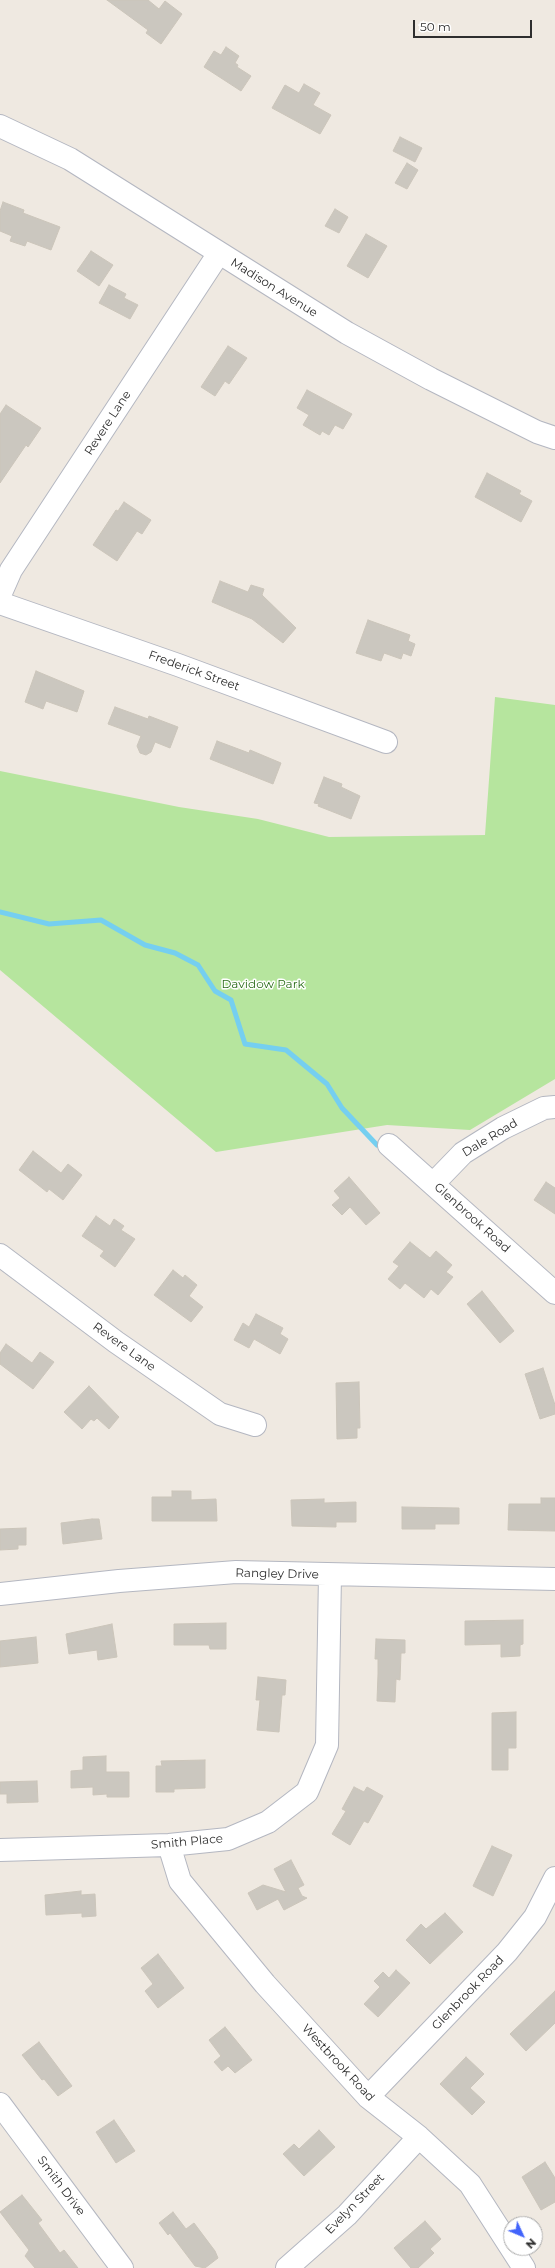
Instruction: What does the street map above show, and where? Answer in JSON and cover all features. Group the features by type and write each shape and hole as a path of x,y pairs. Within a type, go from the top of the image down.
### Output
{"street":[{"name":"Madison Avenue","path":"0,126 70,159 347,333 391,358 537,432 555,438"},
{"name":"Revere Lane","path":"0,595 12,570 219,253"},
{"name":"Frederick Street","path":"0,603 178,665 386,742"},
{"name":"Dale Road","path":"434,1183 463,1152 503,1128 531,1114 544,1108 555,1107"},
{"name":"Glenbrook Road","path":"389,1145 434,1183 555,1293"},
{"name":"Revere Lane","path":"0,1256 116,1342 220,1414 255,1425"},
{"name":"Rangley Drive","path":"0,1594 119,1581 236,1572 555,1579"},
{"name":"Smith Place","path":"0,1850 168,1845 228,1839 268,1822 307,1792 326,1745 330,1575"},
{"name":"Westbrook Road","path":"168,1845 180,1881 265,1984 368,2097 419,2137 470,2184 524,2268"},
{"name":"Glenbrook Road","path":"368,2097 507,1952 535,1917 555,1878"},
{"name":"Smith Drive","path":"0,2104 122,2268"},
{"name":"Evelyn Street","path":"287,2268 347,2215 419,2137"}],"green space":[{"name":"Davidow Park","path":"495,697 555,705 555,1079 470,1130 387,1125 216,1152 0,970 0,771 179,807 258,819 329,837 485,835"}],"building":[{"path":"107,0 148,0 159,9 165,1 182,14 161,44 146,33 148,30"},
{"path":"226,47 239,56 235,63 238,65 237,67 251,76 241,91 204,67 214,51 221,55"},
{"path":"304,84 320,93 313,105 331,115 320,134 272,108 285,85 299,93"},
{"path":"400,137 422,148 415,162 393,151"},
{"path":"407,163 418,170 407,189 395,183"},
{"path":"3,202 24,210 23,213 60,227 51,250 27,241 25,246 10,241 12,236 0,231 0,211"},
{"path":"335,209 348,217 339,233 325,226"},
{"path":"366,234 387,246 368,278 347,266"},
{"path":"91,251 113,265 99,286 77,271"},
{"path":"109,285 126,294 124,298 138,305 130,319 99,303"},
{"path":"228,346 247,358 229,384 225,381 215,396 201,387"},
{"path":"307,390 352,414 343,429 335,425 329,435 322,431 320,435 303,425 309,415 297,408"},
{"path":"6,405 41,428 28,447 26,445 0,483 0,414"},
{"path":"487,473 521,491 519,494 532,501 521,522 475,497"},
{"path":"124,502 151,520 142,534 137,531 117,561 93,545 116,510 118,511"},
{"path":"220,581 248,592 251,585 264,589 262,595 296,628 283,643 252,619 212,602"},
{"path":"368,620 410,635 408,641 415,644 411,656 403,653 401,659 384,653 381,661 356,653"},
{"path":"36,671 84,691 77,712 46,701 43,709 25,702"},
{"path":"115,707 148,719 149,716 178,727 170,748 155,742 151,752 146,755 140,753 137,746 141,736 108,724"},
{"path":"217,741 249,753 250,750 281,763 273,784 210,759"},
{"path":"324,777 342,784 341,787 360,796 351,819 314,803"},
{"path":"33,1151 61,1173 68,1164 82,1175 63,1200 49,1189 47,1192 19,1170"},
{"path":"349,1177 380,1213 366,1225 350,1207 342,1215 332,1205 340,1198 334,1191"},
{"path":"546,1182 555,1188 555,1214 534,1200"},
{"path":"96,1216 110,1226 114,1219 124,1226 121,1230 135,1239 115,1267 100,1256 104,1251 82,1236"},
{"path":"410,1242 430,1258 436,1251 452,1265 446,1272 453,1277 438,1295 431,1289 424,1298 405,1283 400,1289 388,1279 399,1266 393,1262"},
{"path":"173,1270 183,1278 185,1275 197,1285 189,1296 203,1307 191,1322 154,1295"},
{"path":"482,1291 514,1331 500,1343 467,1304"},
{"path":"256,1314 283,1328 280,1334 288,1339 280,1354 254,1339 249,1348 234,1340 243,1323 249,1327"},
{"path":"6,1344 32,1363 40,1352 54,1362 33,1389 0,1364 0,1353"},
{"path":"543,1368 555,1405 555,1414 540,1419 525,1374"},
{"path":"359,1382 360,1428 357,1428 357,1438 337,1439 336,1383"},
{"path":"89,1386 119,1417 109,1429 97,1418 94,1421 91,1419 82,1429 64,1412"},
{"path":"172,1491 191,1491 191,1500 216,1499 217,1521 152,1521 152,1497 172,1497"},
{"path":"541,1498 555,1498 555,1531 508,1530 509,1504 541,1504"},
{"path":"324,1499 324,1503 356,1502 356,1522 336,1522 336,1527 292,1526 291,1500"},
{"path":"402,1507 459,1508 459,1524 435,1524 435,1529 402,1529"},
{"path":"99,1519 102,1539 63,1544 61,1523"},
{"path":"26,1528 26,1545 18,1545 18,1549 0,1550 0,1529"},
{"path":"523,1620 523,1644 520,1645 520,1656 501,1657 501,1644 465,1645 465,1621"},
{"path":"226,1623 226,1649 210,1649 209,1645 174,1645 174,1624"},
{"path":"112,1624 117,1657 98,1660 97,1650 69,1654 66,1634"},
{"path":"36,1637 38,1663 0,1667 0,1641"},
{"path":"376,1639 405,1640 405,1653 401,1653 400,1680 396,1679 395,1702 377,1701 378,1659 375,1659"},
{"path":"258,1677 286,1680 285,1695 282,1695 279,1732 257,1730 260,1700 256,1700"},
{"path":"516,1712 516,1748 508,1748 508,1770 492,1770 492,1713"},
{"path":"106,1756 106,1772 129,1772 129,1797 107,1797 107,1794 93,1795 93,1787 71,1788 71,1771 83,1770 83,1757"},
{"path":"205,1760 205,1788 174,1789 174,1792 156,1792 156,1766 162,1766 161,1761"},
{"path":"37,1781 38,1802 7,1803 7,1794 0,1794 0,1782"},
{"path":"354,1787 364,1792 367,1787 383,1796 368,1823 364,1821 350,1845 332,1834 346,1811 342,1809"},
{"path":"492,1846 512,1855 493,1896 473,1886"},
{"path":"291,1860 304,1885 298,1888 302,1896 307,1898 284,1910 278,1899 257,1910 248,1893 263,1885 286,1892 274,1869"},
{"path":"81,1891 81,1895 95,1894 96,1916 82,1917 82,1913 46,1915 45,1895"},
{"path":"445,1913 463,1932 430,1964 406,1940 421,1924 426,1929"},
{"path":"158,1954 184,1988 158,2008 145,1991 153,1984 141,1968"},
{"path":"396,1970 410,1983 378,2017 364,2004 380,1987 374,1981 383,1972 389,1978"},
{"path":"555,1991 555,2023 526,2051 510,2034"},
{"path":"225,2027 252,2060 235,2073 228,2066 222,2071 214,2062 221,2056 209,2040"},
{"path":"39,2042 72,2086 58,2096 44,2079 42,2080 22,2055"},
{"path":"466,2057 484,2074 470,2088 485,2102 472,2115 440,2084"},
{"path":"114,2120 135,2151 116,2163 96,2132"},
{"path":"319,2130 335,2147 304,2176 283,2154 294,2144 299,2149"},
{"path":"545,2162 555,2178 555,2202 541,2210 522,2177"},
{"path":"22,2195 42,2220 38,2223 60,2253 64,2250 78,2268 35,2268 25,2256 29,2250 0,2212"},
{"path":"173,2212 186,2229 194,2223 215,2251 218,2258 205,2268 195,2266 170,2233 168,2235 159,2223"},
{"path":"425,2221 441,2239 430,2249 434,2253 418,2268 411,2268 394,2248"}],"waterway":[{"path":"0,912 49,924 101,920 145,945 175,953 198,965 215,991 231,1000 245,1044 286,1050 327,1084 342,1108 377,1145"}]}
